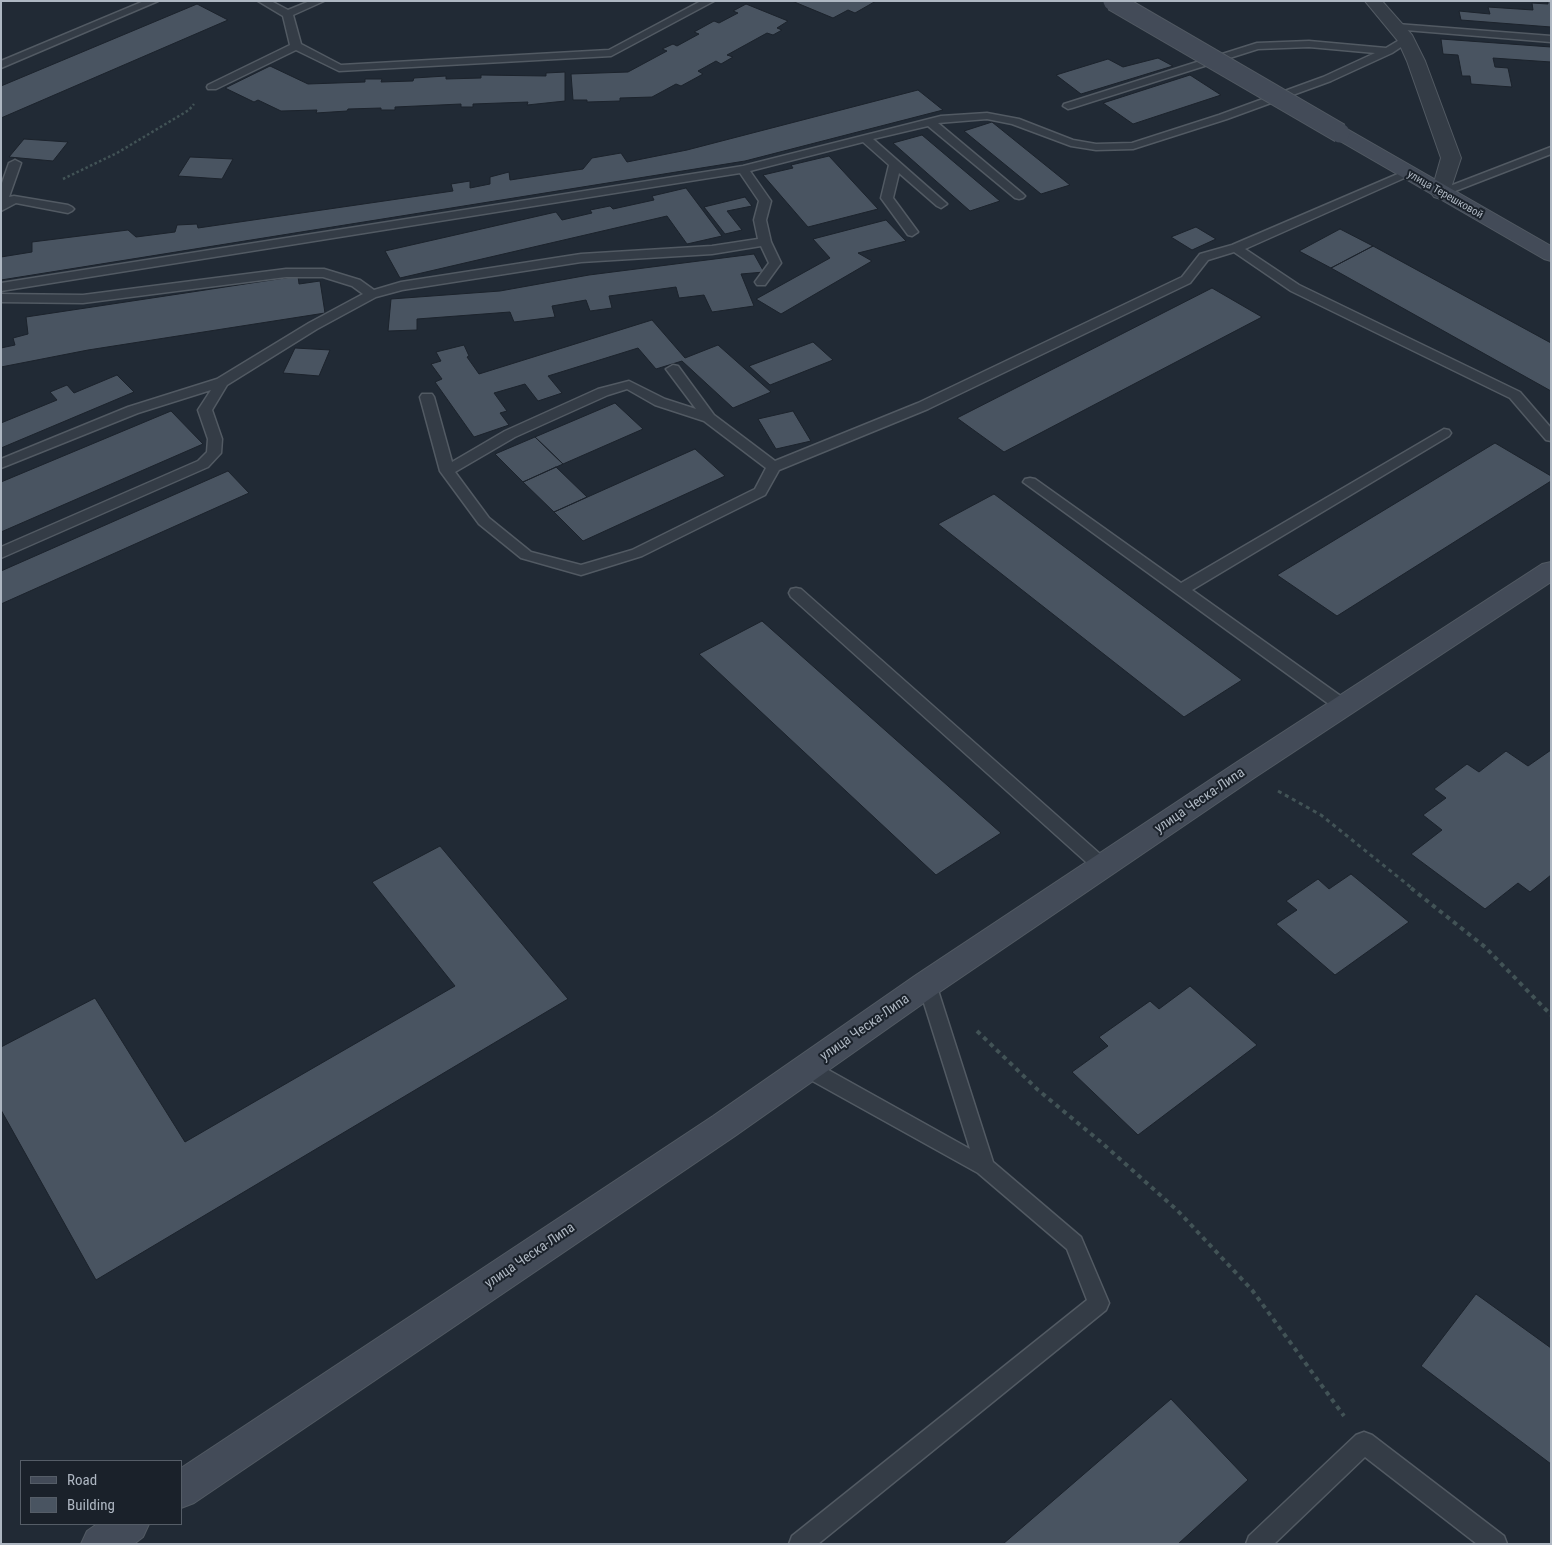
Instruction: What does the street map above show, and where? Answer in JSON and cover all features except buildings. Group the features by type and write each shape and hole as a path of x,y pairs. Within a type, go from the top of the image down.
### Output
{"street":[{"name":"улица Терешковой","path":"1113,1 1551,255"},
{"path":"1373,1 1401,33 1416,61 1451,158 1441,192"},
{"name":"улица Ческа-Липа","path":"182,1489 724,1126 927,984 1102,866 1551,570"},
{"path":"100,1544 128,1525"}],"lane":[{"path":"1,65 153,1"},
{"path":"263,1 288,14 296,46 339,68 611,53 709,1"},
{"path":"288,14 319,1"},
{"path":"1,287 742,169 930,122 965,116 987,116 1015,121 1071,143 1096,147 1133,146 1223,118 1327,79 1388,51 1401,33 1551,39"},
{"path":"1068,106 1257,46 1309,44 1388,51"},
{"path":"212,87 296,46"},
{"path":"930,122 1019,196"},
{"path":"866,138 941,204"},
{"path":"1441,192 1551,150"},
{"path":"1,203 15,163"},
{"path":"895,164 887,198 912,232"},
{"path":"742,169 764,202 760,220 765,242 775,263 761,282"},
{"path":"427,397 447,471 484,521 526,555 580,570 637,553 760,492 774,467 923,406 1186,280 1204,256 1236,248 1407,173"},
{"path":"1,208 14,199 68,209"},
{"path":"1,464 133,410 222,382 313,326 372,294 401,286 581,258 712,250 765,242"},
{"path":"1236,248 1295,288 1515,395 1551,437"},
{"path":"1,298 83,299 286,272 324,273 356,284 372,294"},
{"path":"673,369 709,418 774,467"},
{"path":"1,553 203,464 214,453 215,439 205,410 222,382"},
{"path":"447,471 510,434 603,392 629,385 660,402 709,418"},
{"path":"1181,590 1444,433"},
{"path":"1030,482 1343,706"},
{"path":"796,593 1102,866"},
{"path":"927,984 985,1167"},
{"path":"800,1544 1099,1303 1074,1243 985,1167 807,1068"},
{"path":"1257,1544 1364,1443 1496,1544"}],"path":[{"path":"14,199 48,186 117,153 188,110 212,87"},
{"path":"1244,771 1322,815 1484,947 1551,1015"},
{"path":"927,984 1038,1090 1102,1143 1178,1211 1252,1290 1364,1443"}]}
